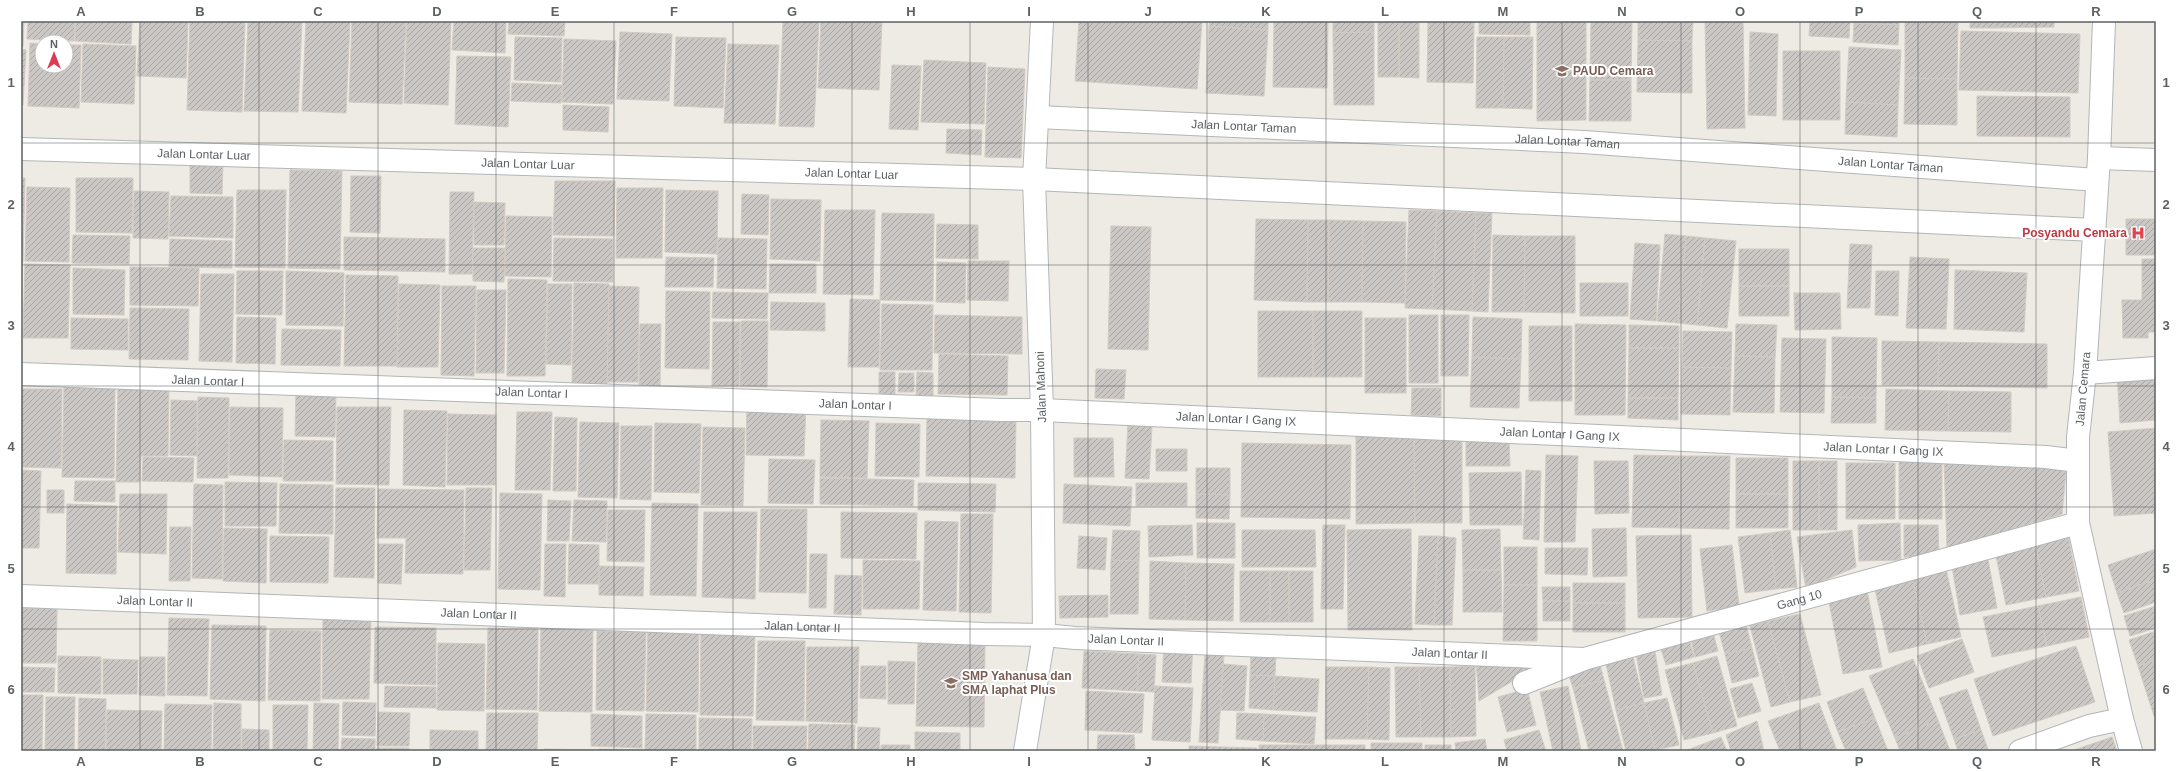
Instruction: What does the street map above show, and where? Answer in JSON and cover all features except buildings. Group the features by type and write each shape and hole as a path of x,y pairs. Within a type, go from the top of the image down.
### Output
{"street":[{"name":"Jalan Mahoni","path":"1025,751 1044,635 1042,410 1034,179 1042,21"},
{"name":"Jalan Cemara","path":"2104,21 2099,158 2085,373 2078,437 2078,523 2122,719 2131,751"},
{"name":"Jalan Lontar Taman","path":"1037,117 1584,142 2097,180"},
{"name":"Jalan Lontar Luar","path":"21,149 1034,179"},
{"path":"2099,158 2156,160"},
{"path":"1034,179 2094,230"},
{"path":"2085,373 2156,368"},
{"name":"Jalan Lontar I","path":"21,374 1001,410 1042,410"},
{"name":"Jalan Lontar I Gang IX","path":"1042,410 2022,456 2078,461"},
{"name":"Gang 10","path":"1524,684 1584,659 2078,523"},
{"name":"Jalan Lontar II","path":"21,596 984,634 1044,635 1584,659"},
{"path":"2020,751 2090,726 2122,719"}],"place":[{"name":"PAUD Cemara","path":"1562,71"},
{"name":"Posyandu Cemara","path":"2138,233"},
{"name":"SMP Yahanusa dan SMA laphat Plus","path":"951,683"}]}
